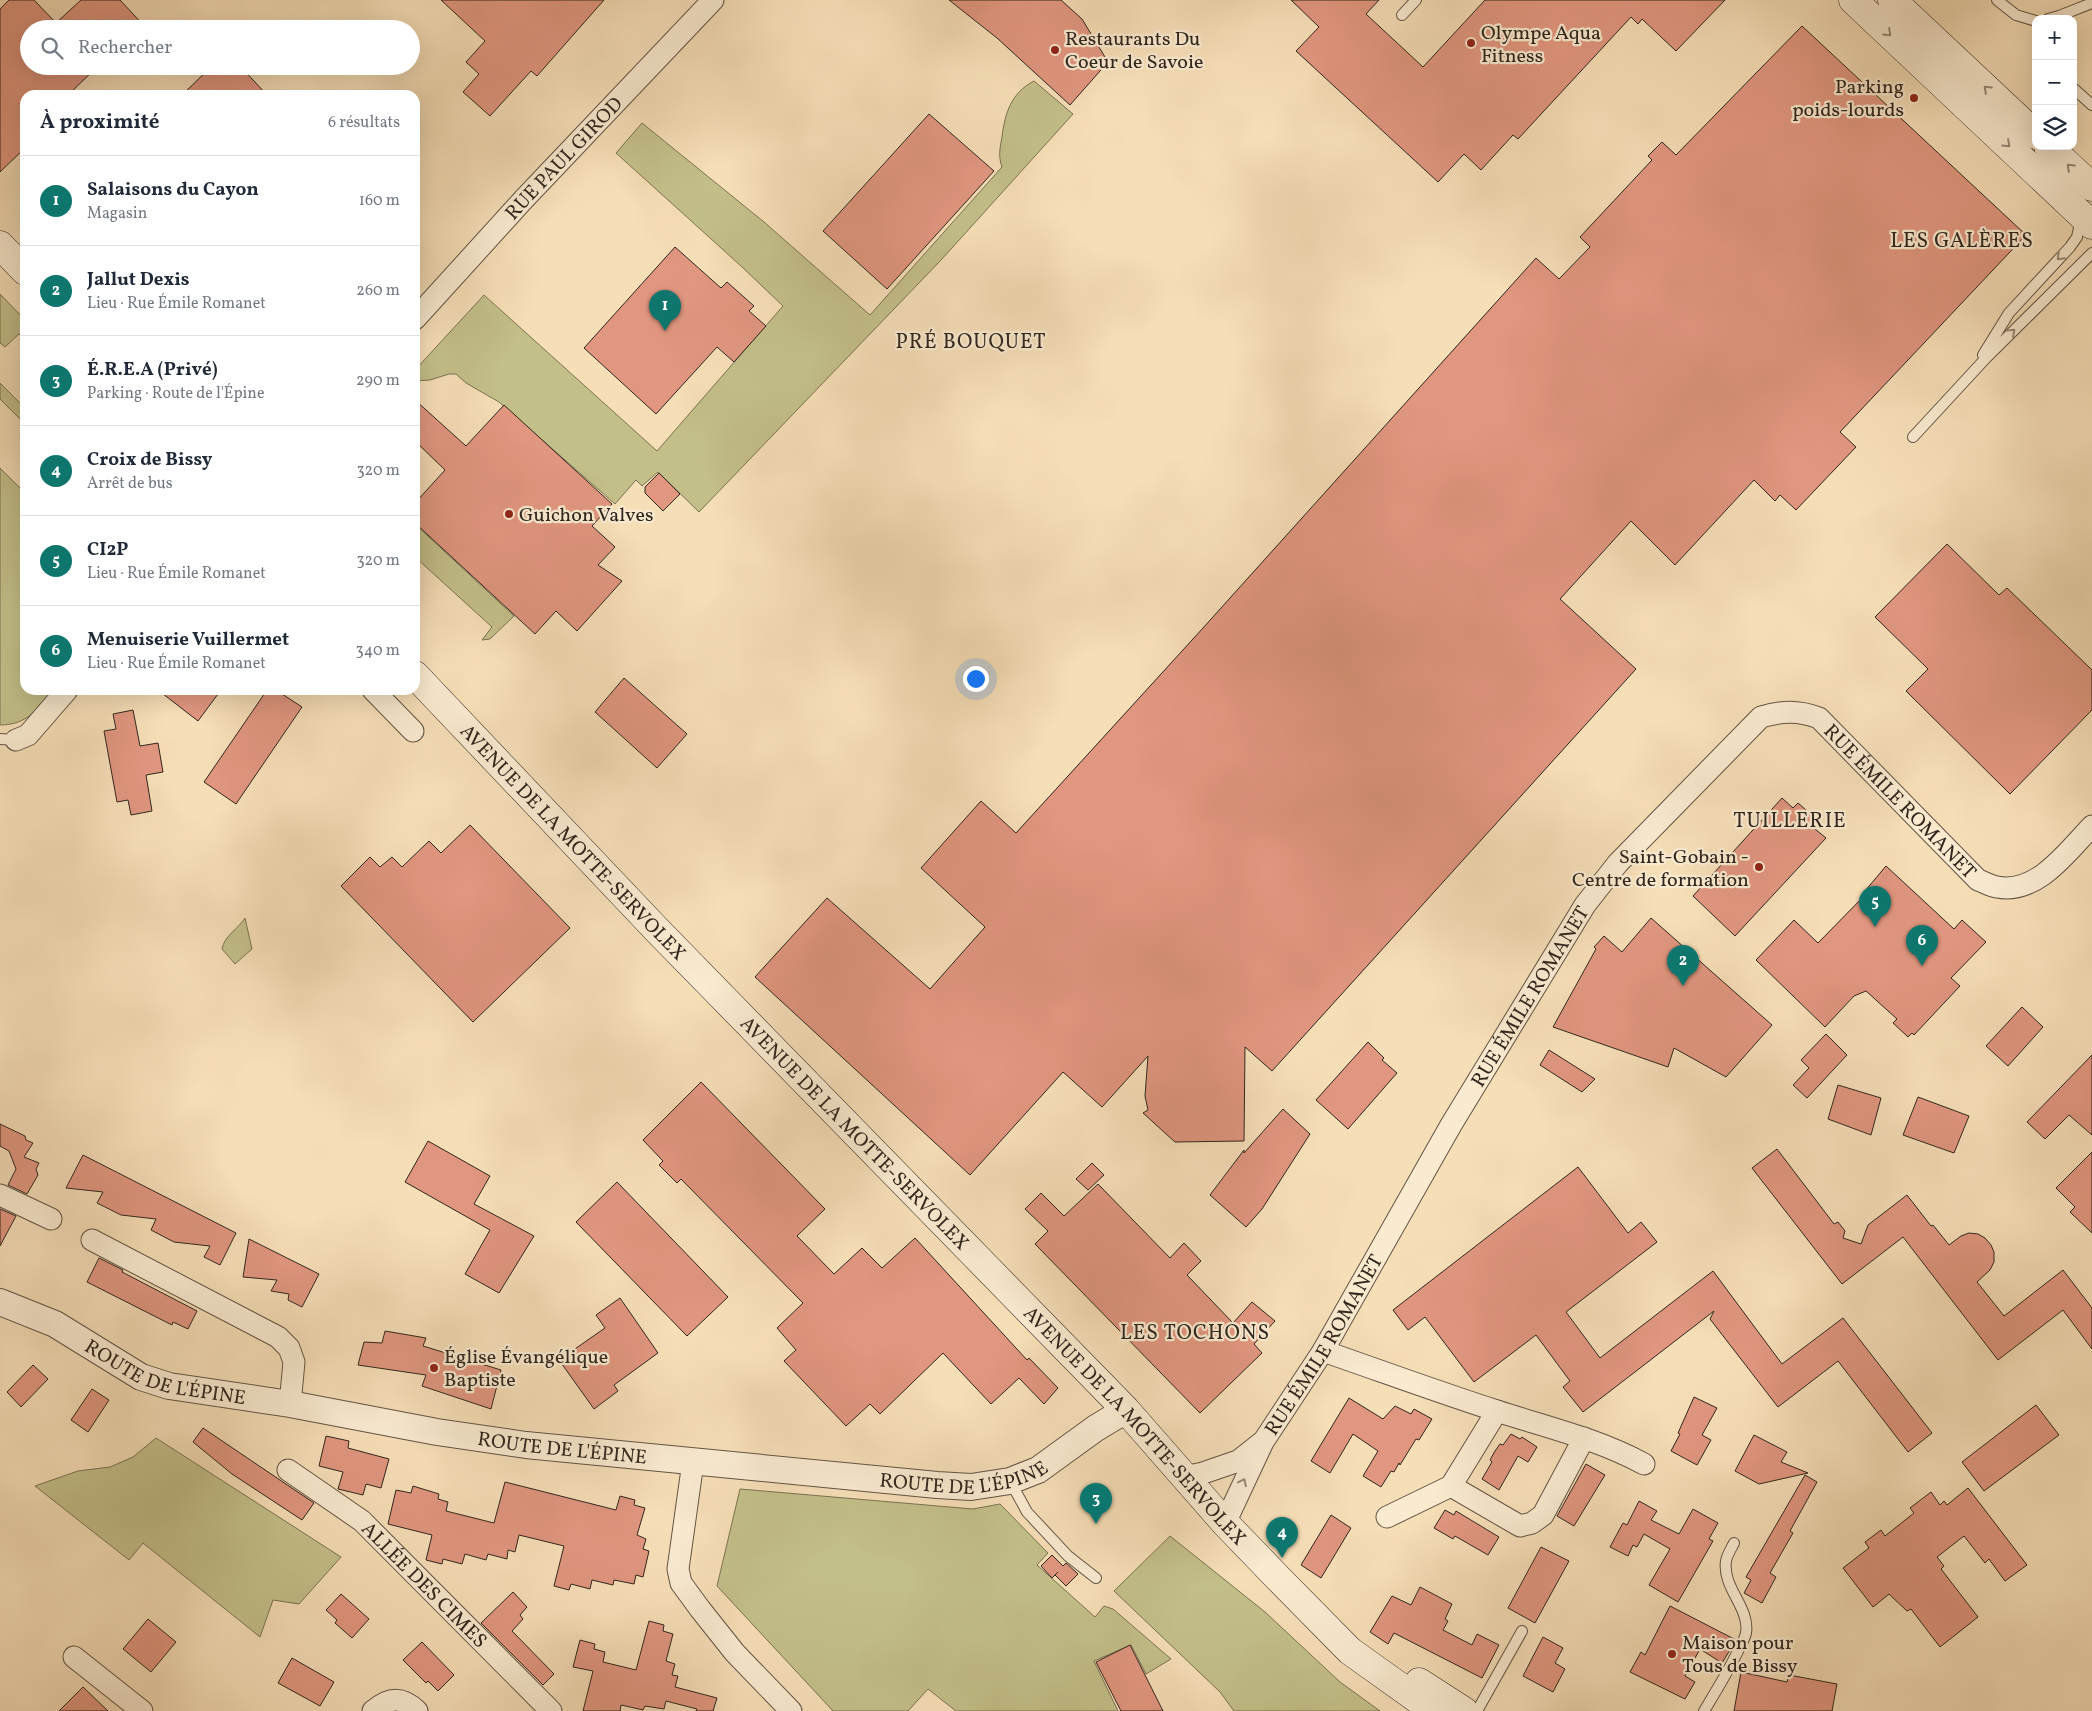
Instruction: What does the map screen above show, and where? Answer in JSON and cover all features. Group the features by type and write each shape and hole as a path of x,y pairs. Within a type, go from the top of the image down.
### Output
{"main road":[{"path":"1853,0 2087,220"},
{"path":"1892,0 2032,131"},
{"path":"2052,150 2092,187"},
{"path":"0,245 20,265"},
{"name":"AVENUE DE LA MOTTE-SERVOLEX","path":"420,680 657,930 1126,1410 1225,1522 1350,1651 1434,1711"},
{"name":"AVENUE DE LA MOTTE-SERVOLEX","path":"1294,1592 1380,1656 1464,1711"}],"street":[{"name":"RUE PAUL GIROD","path":"420,313 524,199 713,0"},
{"path":"8,740 28,735 62,695"},
{"path":"378,695 413,731"},
{"name":"RUE ÉMILE ROMANET","path":"1225,1522 1263,1442 1323,1351 1451,1125 1585,905 1618,863 1760,717 1778,712 1793,711 1819,718 1978,880 1997,887 2021,886 2039,876 2055,865 2092,826"},
{"path":"0,1195 51,1219"},
{"path":"92,1240 278,1336 289,1348 294,1362 290,1404"},
{"name":"ROUTE DE L'ÉPINE","path":"0,1302 54,1324 141,1377 169,1386 290,1404 436,1432 526,1445 693,1462 971,1487 1010,1481 1038,1470 1096,1428 1126,1410"},
{"path":"1323,1351 1497,1411 1584,1438 1625,1453 1644,1464"},
{"path":"1387,1517 1451,1486 1497,1411"},
{"path":"1451,1486 1520,1526 1532,1522 1543,1515 1584,1438"},
{"name":"RUE ÉMILE ROMANET","path":"1184,1477 1203,1473 1238,1461 1263,1442"},
{"path":"693,1462 678,1569 681,1583 735,1653 791,1711"},
{"name":"ALLÉE DES CIMES","path":"288,1470 362,1521 551,1711"},
{"path":"74,1657 142,1711"},
{"path":"373,1711 381,1704 394,1699 408,1702 417,1711"}],"lane":[{"path":"1402,15 1416,0"},
{"path":"1997,0 2016,16 2032,21"},
{"path":"2061,15 2092,2"},
{"path":"2077,92 2092,105"},
{"path":"1967,380 2009,313 2070,247 2087,220"},
{"path":"1913,437 2002,341 2092,253"},
{"path":"1010,1481 1027,1512 1068,1556 1096,1578"},
{"path":"1704,1711 1727,1672 1746,1634 1746,1622 1742,1608 1732,1591 1726,1575 1726,1559 1734,1543"},
{"path":"1477,1711 1522,1632"}],"shaded area":[{"path":"1034,81 1073,114 942,259 699,512 658,472 642,486 636,480 615,504 499,402 466,383 456,374 420,381 420,365 484,295 657,451 783,306 616,153 642,123 764,222 870,315 1002,167 1000,148 1007,112 1020,91"},
{"path":"0,294 20,315 20,335 5,347 0,343"},
{"path":"0,383 20,403 20,419 0,399"},
{"path":"0,468 20,488 20,695 50,695 25,719 0,725"},
{"path":"420,529 514,616 490,639 482,640 492,627 420,562"},
{"path":"245,918 252,949 235,964 222,949 223,944"},
{"path":"156,1438 341,1557 299,1604 273,1600 260,1637 143,1543 129,1560 35,1486 78,1471 110,1467 133,1457"},
{"path":"740,1489 973,1509 1000,1504 1048,1553 1037,1565 1095,1617 1104,1606 1113,1609 1171,1659 1146,1674 1131,1645 1094,1661 1118,1711 956,1711 928,1689 908,1711 833,1711 717,1586"},
{"path":"1170,1536 1265,1612 1340,1682 1380,1711 1234,1711 1220,1692 1114,1591"}],"building":[{"path":"9,0 34,0 53,20 20,20 20,75 89,75 73,90 20,90 20,153 0,172 0,9"},
{"path":"81,0 120,0 139,20 59,20"},
{"path":"441,0 604,0 537,76 531,71 490,116 463,92 479,74 466,62 485,41"},
{"name":"Restaurants Du Coeur de Savoie","path":"949,0 1061,0 1082,19 1108,62 1070,105 997,38"},
{"path":"1291,0 1379,0 1366,14 1423,67 1485,0 1725,0 1676,51 1642,19 1638,24 1631,17 1518,139 1513,135 1481,170 1464,154 1438,182 1296,51 1319,27"},
{"path":"1802,26 2026,235 1840,432 1856,447 1796,510 1780,495 1775,501 1754,480 1675,565 1631,521 1560,599 1636,669 1272,1071 1245,1047 1244,1141 1175,1142 1143,1113 1148,1110 1145,1096 1148,1056 1102,1107 1063,1072 970,1175 755,977 827,898 930,989 985,927 921,868 981,801 1016,833 1536,258 1559,279 1590,247 1580,237 1652,160 1648,156 1662,142 1676,155"},
{"path":"203,75 248,75 262,90 187,90"},
{"path":"929,114 994,171 887,289 823,231"},
{"path":"675,247 721,288 727,282 754,306 749,311 766,326 734,362 717,347 656,414 584,348"},
{"name":"Guichon Valves","path":"420,405 466,446 504,405 612,504 592,526 615,547 598,565 622,581 577,631 556,611 535,634 420,528 420,498 445,470 420,446"},
{"path":"659,473 680,494 663,511 645,493 645,487"},
{"path":"1947,544 1999,595 2007,588 2092,670 2092,710 2010,794 1906,691 1928,669 1875,617"},
{"path":"624,678 687,734 657,768 595,712"},
{"path":"164,695 217,695 198,721"},
{"path":"264,695 284,695 302,707 236,804 204,782"},
{"path":"133,710 140,746 158,743 163,772 146,775 152,811 131,815 128,800 117,802 104,731 116,729 113,714"},
{"name":"Saint-Gobain - Centre de formation","path":"1782,798 1793,808 1798,803 1821,823 1815,829 1826,838 1735,936 1693,896"},
{"path":"470,825 570,928 473,1022 341,886 370,857 380,867 392,857 402,867 429,841 441,853"},
{"path":"1886,866 1954,929 1962,920 1986,942 1951,978 1960,986 1914,1035 1912,1033 1908,1037 1893,1023 1897,1019 1866,991 1854,996 1825,1027 1756,960 1794,920 1818,943 1867,893 1865,891"},
{"path":"1651,918 1772,1025 1726,1077 1674,1048 1668,1067 1553,1027 1596,949 1594,947 1604,936 1622,952"},
{"path":"2022,1007 2043,1027 2008,1066 1986,1046"},
{"path":"1826,1034 1847,1055 1807,1098 1793,1085 1809,1068 1801,1060"},
{"path":"1368,1042 1384,1058 1382,1060 1397,1073 1348,1129 1316,1100"},
{"path":"1549,1050 1595,1079 1582,1092 1540,1065"},
{"path":"2092,1055 2092,1135 2069,1115 2045,1139 2027,1122"},
{"path":"701,1082 825,1209 797,1236 834,1274 862,1248 882,1268 915,1238 1027,1360 1029,1358 1058,1388 1044,1404 1019,1378 991,1404 943,1353 880,1414 870,1404 846,1426 784,1361 796,1350 777,1328 803,1303 681,1179 677,1183 659,1165 663,1161 643,1140"},
{"path":"1838,1085 1881,1098 1871,1135 1828,1119"},
{"path":"1918,1097 1969,1116 1954,1153 1903,1135"},
{"path":"1283,1109 1310,1134 1262,1209 1246,1227 1210,1195 1244,1150 1244,1153"},
{"path":"0,1124 25,1136 26,1140 33,1143 24,1157 39,1163 36,1169 38,1175 27,1194 8,1185 16,1169 9,1151 0,1146"},
{"path":"428,1141 490,1176 474,1204 534,1236 499,1293 465,1274 490,1230 405,1182"},
{"path":"1777,1149 1834,1224 1838,1222 1845,1231 1843,1238 1861,1244 1868,1225 1907,1195 1931,1226 1933,1225 1949,1245 1961,1236 1969,1233 1978,1234 1985,1238 1994,1252 1994,1262 1990,1270 1977,1282 2004,1316 2063,1270 2092,1308 2092,1349 2063,1310 1998,1360 1903,1237 1842,1284 1752,1168"},
{"path":"2092,1152 2092,1233 2070,1212 2075,1207 2056,1188"},
{"path":"83,1155 236,1233 220,1265 204,1257 210,1246 174,1242 151,1230 156,1219 121,1215 97,1203 103,1192 66,1188"},
{"path":"1092,1163 1104,1175 1088,1190 1076,1179"},
{"path":"1578,1167 1628,1233 1641,1222 1657,1242 1566,1312 1600,1358 1713,1271 1782,1364 1843,1318 1932,1433 1908,1452 1838,1361 1778,1407 1710,1319 1714,1311 1583,1412 1563,1387 1570,1381 1536,1335 1474,1382 1425,1317 1408,1330 1393,1310"},
{"path":"617,1182 728,1297 687,1336 576,1222"},
{"path":"1098,1184 1170,1258 1184,1243 1201,1261 1187,1275 1233,1323 1252,1302 1275,1321 1254,1344 1262,1353 1200,1413 1035,1244 1048,1231 1025,1209 1041,1193 1064,1216"},
{"path":"0,1209 16,1216 0,1246"},
{"path":"249,1239 319,1274 302,1307 288,1300 289,1294 271,1291 277,1280 243,1277"},
{"path":"99,1258 197,1311 188,1329 173,1322 172,1325 87,1282"},
{"path":"620,1298 658,1353 614,1385 618,1391 594,1409 559,1360 605,1328 596,1315"},
{"name":"Église Évangélique Baptiste","path":"385,1331 426,1338 423,1346 501,1370 491,1409 422,1386 426,1375 358,1365 364,1342 382,1343"},
{"path":"33,1365 48,1379 21,1407 7,1392"},
{"path":"92,1389 109,1400 88,1432 71,1420"},
{"path":"1694,1397 1717,1408 1702,1435 1711,1440 1697,1465 1671,1451 1680,1434 1678,1433"},
{"path":"1349,1398 1383,1419 1395,1406 1411,1414 1414,1409 1432,1419 1419,1440 1416,1439 1400,1465 1399,1463 1394,1472 1391,1471 1381,1487 1363,1476 1378,1451 1353,1434 1330,1473 1311,1461"},
{"path":"2036,1405 2059,1435 1984,1491 1962,1462"},
{"path":"203,1428 314,1503 302,1520 232,1474 193,1442"},
{"path":"1511,1434 1520,1439 1522,1437 1537,1447 1528,1462 1518,1456 1499,1490 1482,1479 1492,1462 1490,1460 1495,1451 1500,1444 1503,1445"},
{"path":"1754,1435 1787,1452 1781,1462 1808,1473 1759,1484 1735,1471"},
{"path":"326,1436 349,1441 348,1448 389,1459 381,1488 366,1484 363,1495 338,1489 343,1472 319,1466"},
{"path":"1586,1464 1605,1475 1574,1526 1557,1516"},
{"path":"1805,1475 1817,1482 1790,1531 1793,1533 1770,1573 1776,1577 1762,1603 1744,1593 1751,1580 1746,1577"},
{"path":"505,1482 616,1510 620,1496 635,1500 634,1505 645,1508 637,1535 646,1539 643,1549 649,1551 643,1577 636,1575 634,1584 614,1580 613,1585 592,1580 590,1589 571,1584 569,1590 554,1586 564,1546 519,1535 515,1552 508,1550 507,1559 488,1554 486,1560 465,1554 462,1564 443,1559 442,1564 426,1560 432,1535 388,1524 396,1490 411,1493 413,1486 439,1494 438,1499 448,1502 446,1511 494,1523"},
{"path":"1968,1488 2027,1565 2005,1581 1989,1559 1985,1563 1964,1536 1937,1557 1944,1566 1941,1569 1978,1617 1940,1647 1911,1609 1907,1611 1889,1594 1873,1607 1843,1568 1869,1548 1865,1542 1881,1530 1885,1536 1914,1513 1910,1508 1931,1492 1940,1505 1944,1501 1947,1505"},
{"path":"1639,1501 1657,1511 1651,1520 1679,1534 1693,1509 1718,1523 1709,1539 1713,1541 1678,1602 1649,1585 1670,1549 1644,1534 1637,1547 1633,1545 1628,1556 1610,1547 1623,1523 1627,1525"},
{"path":"1445,1510 1454,1515 1456,1511 1499,1537 1488,1555 1455,1536 1453,1539 1434,1528"},
{"path":"1331,1515 1351,1528 1321,1578 1301,1565"},
{"path":"1541,1547 1569,1561 1535,1623 1508,1608"},
{"path":"1052,1555 1063,1566 1066,1563 1078,1574 1066,1586 1055,1575 1052,1578 1041,1566"},
{"path":"1420,1587 1452,1604 1445,1619 1448,1621 1443,1630 1472,1645 1477,1634 1499,1645 1482,1678 1394,1633 1388,1644 1370,1632 1392,1596 1411,1605"},
{"path":"513,1592 527,1607 520,1615 523,1619 512,1631 554,1674 543,1685 481,1623"},
{"path":"341,1594 369,1619 352,1638 335,1623 337,1620 326,1610"},
{"name":"Maison pour Tous de Bissy","path":"1670,1606 1736,1640 1722,1663 1700,1649 1685,1676 1695,1682 1685,1699 1630,1672 1641,1652 1645,1655"},
{"path":"148,1619 176,1642 151,1672 123,1649"},
{"path":"649,1621 664,1625 663,1631 673,1634 666,1661 675,1664 672,1675 678,1676 675,1687 717,1698 713,1711 696,1711 697,1709 666,1701 664,1709 645,1706 643,1710 621,1705 620,1711 583,1711 593,1671 573,1667 580,1640 595,1644 594,1649 605,1652 603,1662 636,1670"},
{"path":"1543,1637 1563,1648 1555,1663 1565,1669 1553,1692 1523,1676"},
{"path":"422,1642 454,1675 438,1691 428,1681 426,1683 403,1660"},
{"path":"1130,1645 1163,1711 1121,1711 1096,1662"},
{"path":"292,1658 334,1682 320,1706 278,1683"},
{"path":"1741,1672 1787,1682 1789,1675 1837,1684 1832,1711 1734,1711"},
{"path":"83,1687 108,1711 59,1711"}],"place":[{"name":"Olympe Aqua Fitness","path":"1471,43"},
{"name":"Restaurants Du Coeur de Savoie","path":"1055,50"},
{"name":"Parking poids-lourds","path":"1914,98"},
{"name":"Salaisons du Cayon","path":"665,331"},
{"name":"Guichon Valves","path":"509,514"},
{"name":"Saint-Gobain - Centre de formation","path":"1759,867"},
{"name":"CI2P","path":"1875,927"},
{"name":"Menuiserie Vuillermet","path":"1922,966"},
{"name":"Jallut Dexis","path":"1683,986"},
{"name":"Église Évangélique Baptiste","path":"434,1368"},
{"name":"É.R.E.A (Privé)","path":"1096,1524"},
{"name":"Croix de Bissy","path":"1282,1558"},
{"name":"Maison pour Tous de Bissy","path":"1672,1654"}],"district":[{"name":"LES GALÈRES","path":"1962,240"},
{"name":"PRÉ BOUQUET","path":"971,341"},
{"name":"TUILLERIE","path":"1790,820"},
{"name":"LES TOCHONS","path":"1195,1332"}]}
